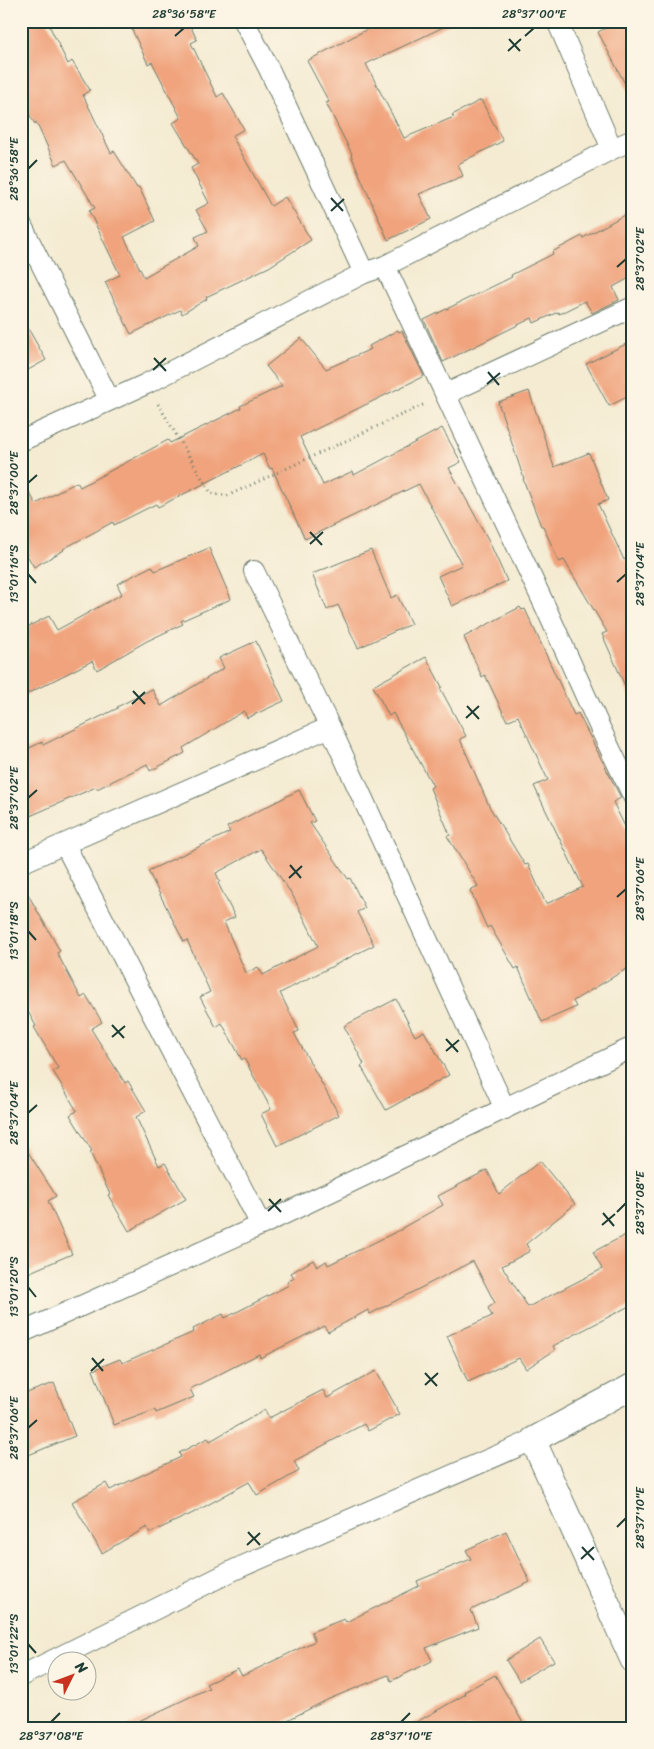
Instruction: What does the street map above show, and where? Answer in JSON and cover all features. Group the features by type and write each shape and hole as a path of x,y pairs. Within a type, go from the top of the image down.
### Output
{"street":[{"path":"244,21 269,69 364,273"},
{"path":"557,21 612,149"},
{"path":"21,441 109,399 146,384 364,273 385,266 633,140"},
{"path":"21,224 109,399"},
{"path":"385,266 633,796"},
{"path":"446,394 633,307"},
{"path":"254,570 330,727 505,1109"},
{"path":"21,863 330,727"},
{"path":"65,844 261,1225"},
{"path":"21,1333 261,1225 633,1047"},
{"path":"21,1676 236,1569 534,1440 633,1386"},
{"path":"534,1440 633,1660"}],"path":[{"path":"146,384 211,493 227,496 446,394"}],"building":[{"path":"39,21 47,21 68,64 72,61 90,90 83,95 111,153 114,151 137,188 139,187 155,221 124,237 144,277 199,246 195,237 208,231 196,210 209,203 191,168 198,164 173,123 181,118 152,62 148,64 128,21 188,21 197,40 191,43 217,97 223,93 244,129 232,136 271,206 285,197 311,240 269,267 206,297 207,299 182,314 180,310 131,334 105,282 120,275 89,211 95,208 66,160 56,165 36,122 35,124 21,101 21,29"},
{"path":"383,21 456,21 366,64 404,138 454,117 452,115 481,100 503,141 458,164 463,176 419,194 431,219 388,240 352,154 326,103 329,102 307,61"},
{"path":"619,21 633,21 633,99 598,32"},
{"path":"633,210 633,276 613,287 619,300 592,313 585,301 559,314 558,312 534,323 532,318 443,362 424,320 512,277 511,275 553,254 552,252 582,236 583,238"},
{"path":"21,316 46,360 21,374"},
{"path":"398,330 399,332 402,331 424,376 300,437 323,485 353,471 354,475 442,428 461,462 449,468 488,539 507,581 452,606 438,576 462,565 419,484 305,539 272,468 270,469 263,454 158,507 156,504 114,525 113,522 34,567 21,545 21,478 36,504 77,482 80,487 168,440 170,443 282,386 266,366 301,338 326,369 371,349 369,346"},
{"path":"626,344 633,357 633,394 609,406 586,364"},
{"path":"529,391 554,467 589,453 608,500 598,504 624,560 626,558 633,569 633,704 602,634 607,632 564,560 559,562 543,526 541,526 523,479 498,402"},
{"path":"209,548 231,599 181,621 183,624 147,641 97,670 92,661 21,697 21,630 49,616 57,630 122,594 117,584 152,566 155,571"},
{"path":"371,550 391,598 397,595 411,624 358,648 338,605 327,610 312,574"},
{"path":"520,607 522,610 525,609 574,715 578,713 621,798 613,802 633,843 633,965 573,1001 576,1007 542,1022 518,967 515,969 490,926 487,928 470,890 478,886 447,836 450,835 430,788 433,786 393,713 389,716 373,686 426,657 442,687 440,688 466,736 460,739 490,808 525,865 528,864 546,904 583,887 534,786 548,780 518,716 507,721 485,675 482,677 464,637"},
{"path":"256,641 284,701 247,718 244,711 183,748 185,753 150,771 147,764 97,789 96,787 21,820 21,752 42,742 43,745 152,689 161,706 224,668 219,658"},
{"path":"299,790 315,821 310,823 348,879 350,878 365,908 357,912 374,945 280,993 299,1031 294,1033 339,1115 277,1146 261,1114 271,1109 244,1058 242,1060 222,1023 216,1027 200,997 210,992 187,940 184,942 148,871 230,832 227,827","holes":["261,849 293,896 318,946 263,975 258,967 246,973 224,922 235,917 218,883 220,882 216,873"]},
{"path":"21,882 60,951 57,953 81,998 86,995 102,1022 91,1029 125,1083 128,1081 146,1111 136,1117 159,1166 165,1163 186,1199 129,1231 108,1195 110,1194 90,1152 92,1151 70,1115 77,1111 53,1071 58,1068 34,1027 36,1026 21,999"},
{"path":"396,999 415,1036 424,1031 449,1075 386,1110 361,1066 364,1064 344,1026"},
{"path":"21,1141 56,1196 48,1201 72,1254 21,1276"},
{"path":"540,1161 575,1204 526,1244 530,1251 502,1266 528,1307 602,1269 593,1252 633,1231 633,1304 553,1346 555,1350 526,1369 519,1358 468,1382 447,1336 492,1316 488,1308 495,1303 473,1261 370,1314 368,1310 328,1332 324,1326 260,1358 259,1354 190,1389 194,1397 156,1413 155,1410 114,1425 93,1370 120,1359 122,1363 194,1332 193,1329 223,1314 225,1318 289,1285 287,1282 294,1278 291,1273 313,1260 317,1267 326,1261 328,1265 402,1229 443,1205 438,1196 487,1170 499,1194"},
{"path":"376,1371 400,1414 368,1431 364,1424 294,1461 299,1471 257,1495 249,1482 193,1513 150,1533 147,1527 102,1553 72,1502 106,1483 110,1490 181,1457 179,1453 208,1438 210,1441 265,1410 269,1418 323,1390 327,1398"},
{"path":"54,1383 75,1436 21,1458 21,1395"},
{"path":"506,1531 530,1582 471,1610 478,1627 426,1648 432,1661 391,1681 388,1675 329,1699 272,1728 124,1728 209,1688 206,1684 238,1669 242,1676 315,1641 311,1632 344,1619 346,1622 419,1586 417,1581 471,1559 466,1550"},
{"path":"540,1639 554,1661 519,1681 506,1660"},
{"path":"495,1675 526,1728 406,1728 466,1694 464,1692"}]}
